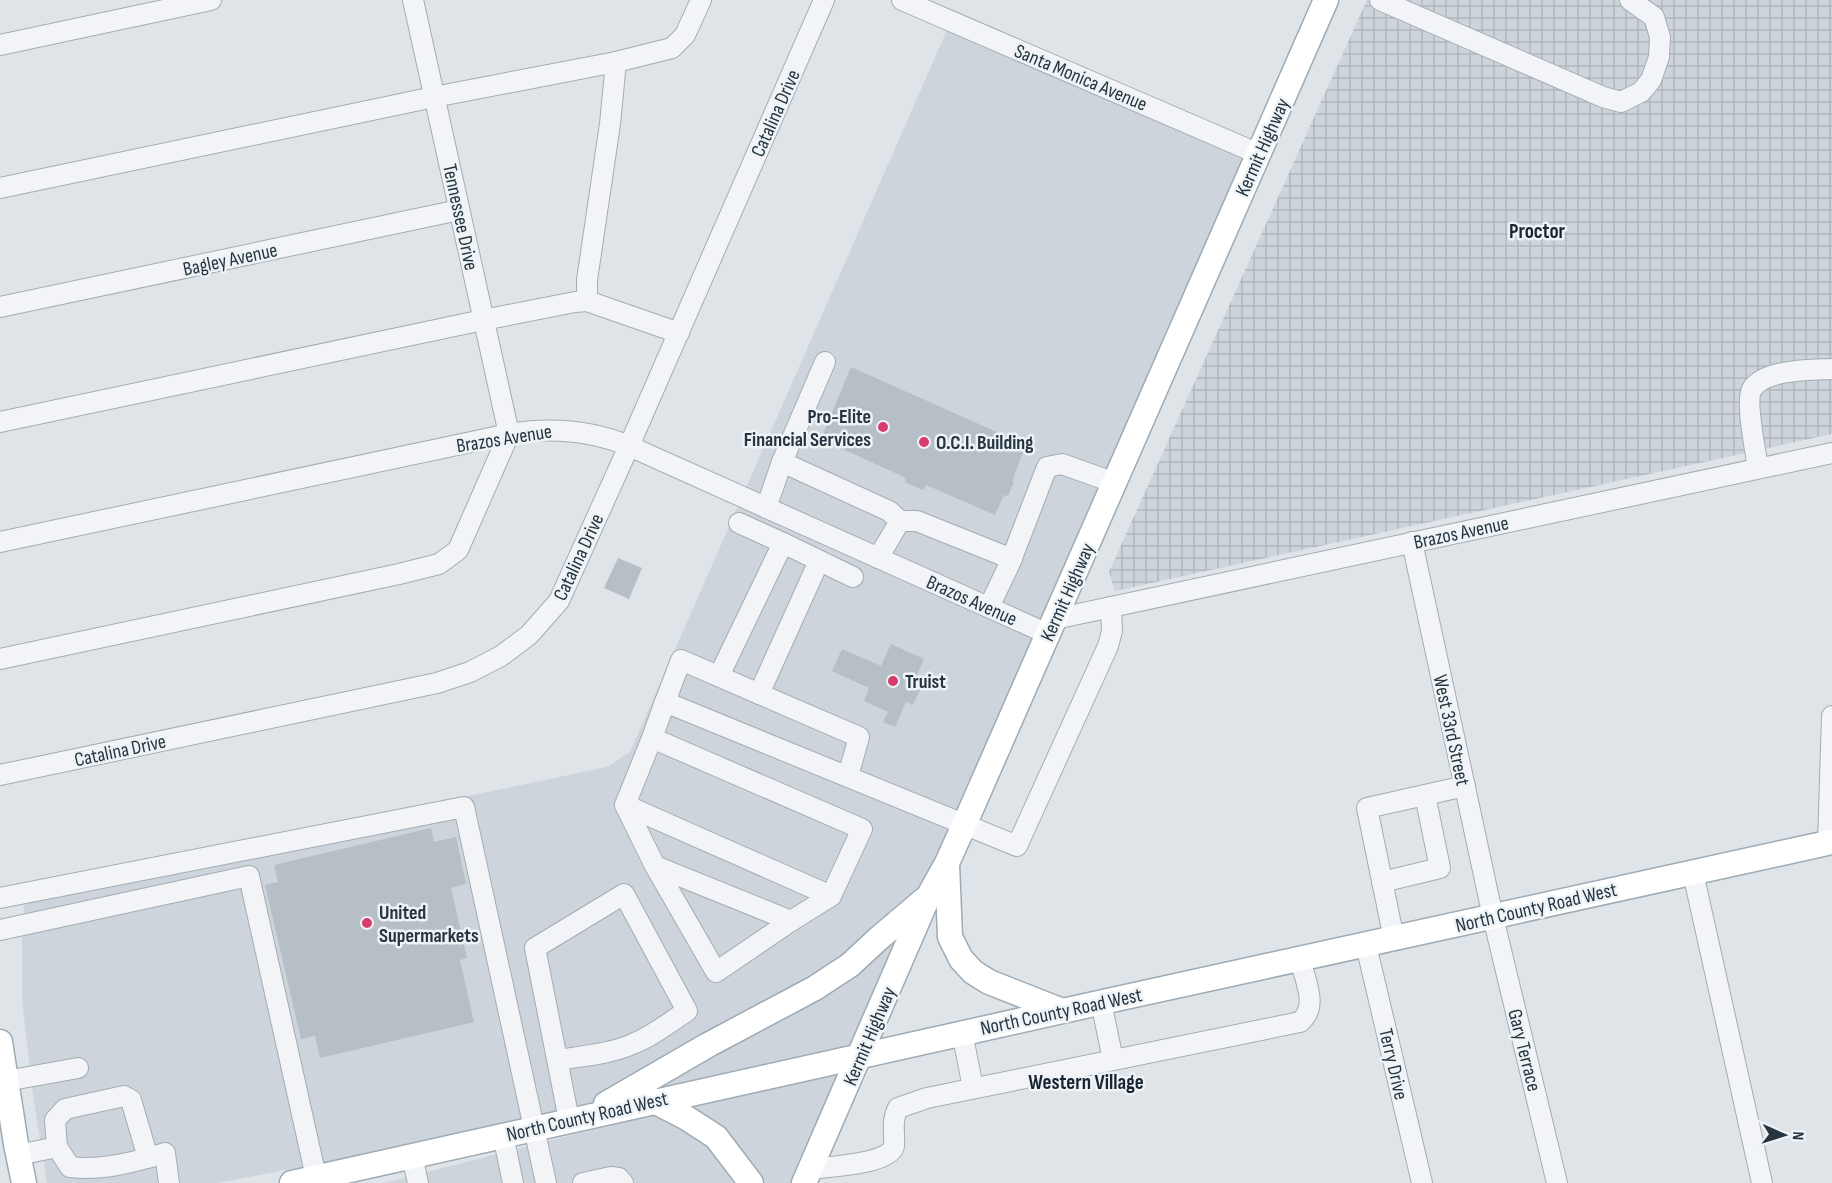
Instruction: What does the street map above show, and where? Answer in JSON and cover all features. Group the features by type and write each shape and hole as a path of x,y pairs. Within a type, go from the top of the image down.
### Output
{"main road":[{"name":"Kermit Highway","path":"807,1176 928,897 947,864 965,824 1326,0"},
{"name":"North County Road West","path":"292,1183 316,1177 345,1177 412,1156 578,1118 1830,842"},
{"path":"947,864 950,937 961,959 973,972 989,982 1060,1010"},
{"path":"578,1118 687,1056 815,988 850,965 928,897"},
{"path":"0,1042 24,1183"},
{"path":"654,1101 716,1137 751,1183"}],"street":[{"path":"0,45 211,0"},
{"name":"Tennessee Drive","path":"413,0 509,434"},
{"path":"0,188 434,97 616,62 672,48 685,35 700,0"},
{"name":"Catalina Drive","path":"0,775 437,682 470,672 501,656 529,635 559,601 824,0"},
{"name":"Santa Monica Avenue","path":"902,0 1259,154"},
{"path":"1380,0 1603,97 1622,102 1641,92 1651,80 1659,57 1660,37 1654,17 1630,0"},
{"path":"587,301 587,279 610,124 616,62"},
{"name":"Bagley Avenue","path":"0,307 459,210"},
{"path":"0,422 483,320 587,301 679,333"},
{"path":"766,507 782,462 825,362"},
{"path":"1758,468 1752,431 1751,391 1758,383 1783,373 1832,369"},
{"name":"Brazos Avenue","path":"0,542 509,434 554,429 585,432 629,446 989,608 1052,626 1111,607 1832,453"},
{"path":"0,659 439,564 458,549 509,434"},
{"path":"782,462 889,511 900,521 917,521 1012,559"},
{"path":"989,608 1012,559 1047,467 1062,464 1115,483"},
{"path":"878,558 900,521"},
{"path":"739,524 853,577"},
{"name":"West 33rd Street","path":"1412,542 1493,917"},
{"path":"719,676 783,543"},
{"path":"759,694 819,561"},
{"path":"665,702 1017,846 1108,646 1112,631 1111,607"},
{"path":"652,738 862,829 831,896 716,972 655,867 625,805 681,660 859,737 848,776"},
{"path":"1830,842 1832,716"},
{"path":"1394,939 1367,808 1465,786"},
{"path":"1382,882 1440,868 1425,795"},
{"path":"625,805 831,896"},
{"path":"0,898 464,807 546,1183"},
{"path":"655,867 792,921"},
{"path":"1694,873 1762,1183"},
{"path":"0,930 249,876 316,1177"},
{"path":"557,1060 611,1051 635,1044 687,1011 624,894 535,948 557,1060 578,1118"},
{"name":"Gary Terrace","path":"1493,917 1557,1183"},
{"name":"Terry Drive","path":"1366,945 1422,1183"},
{"path":"807,1176 874,1160 891,1153 894,1147 894,1116 898,1108 927,1098 1300,1022 1307,1016 1311,1001 1300,959"},
{"path":"1101,1002 1113,1060"},
{"path":"962,1032 973,1088"},
{"path":"6,1082 78,1068"},
{"path":"148,1158 131,1100 124,1096 65,1109 55,1120 57,1147 70,1167 87,1169 125,1164 165,1154 169,1183"},
{"path":"503,1135 513,1183"},
{"path":"18,1155 57,1147"},
{"path":"412,1156 418,1183"},
{"path":"583,1183 611,1177 621,1180"}],"shaded area":[{"path":"1367,0 1832,0 1832,434 1115,591 1109,572"},
{"path":"951,21 1259,154 807,1183 384,1183 846,1065 217,1183 47,1183 32,1088 22,998 25,889 607,767 630,752"}],"building":[{"name":"O.C.I. Building","path":"851,367 1026,445 1008,496 1004,495 995,515 926,485 923,490 905,482 906,478 821,439"},
{"path":"618,558 642,568 629,599 604,588"},
{"path":"891,644 924,659 916,677 924,681 913,705 906,702 895,727 883,722 888,712 864,701 869,688 832,671 842,649 881,666"},
{"name":"United Supermarkets","path":"431,828 434,842 456,837 466,884 451,888 467,958 460,960 474,1022 320,1058 315,1036 301,1039 265,885 278,882 274,865"}],"place":[{"name":"Pro-Elite Financial Services","path":"883,427"},
{"name":"O.C.I. Building","path":"924,442"},
{"name":"Truist","path":"893,681"},
{"name":"United Supermarkets","path":"367,923"}],"district":[{"name":"Proctor","path":"1537,231"},
{"name":"Western Village","path":"1086,1082"}]}
